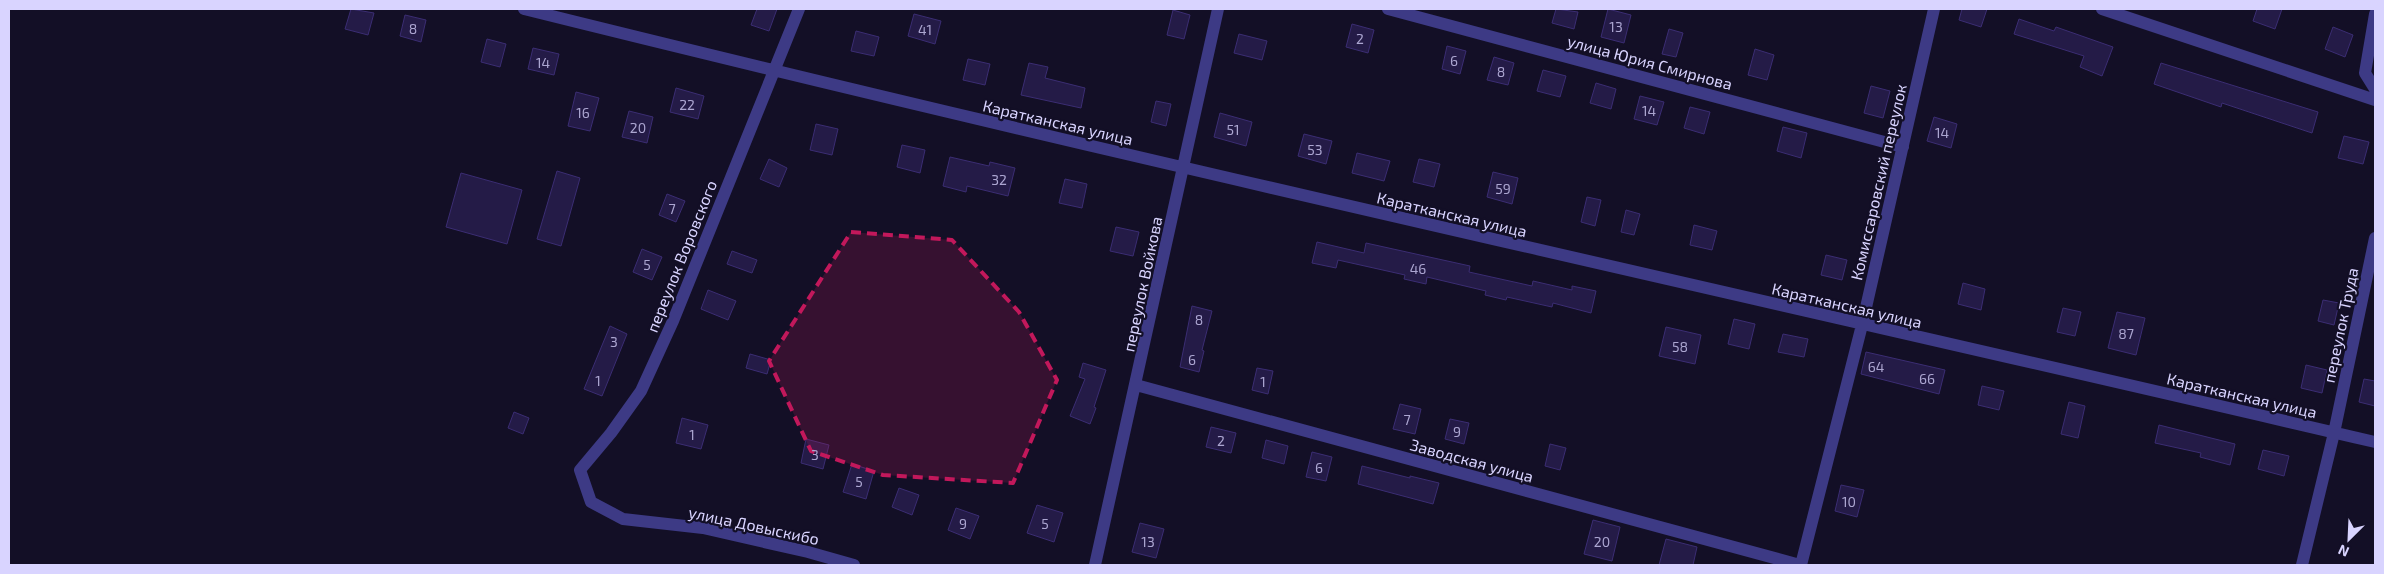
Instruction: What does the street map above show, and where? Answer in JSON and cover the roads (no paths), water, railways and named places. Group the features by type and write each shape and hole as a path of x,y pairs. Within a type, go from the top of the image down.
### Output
{"street":[{"name":"Каратканская улица","path":"524,9 773,71 1184,168 2375,442"},
{"name":"переулок Воровского","path":"591,502 580,470 611,434 641,391 673,321 799,9"},
{"name":"переулок Войкова","path":"1096,565 1218,9"},
{"name":"улица Юрия Смирнова","path":"1388,9 1903,147"},
{"name":"Комиссаровский переулок","path":"1800,565 1862,325 1934,9"},
{"path":"2102,9 2375,100"},
{"path":"2375,14 2365,73 2375,89"},
{"name":"переулок Труда","path":"2302,565 2334,433 2375,238"},
{"name":"Заводская улица","path":"1136,385 1800,565"},
{"name":"улица Довыскибо","path":"591,502 623,519 703,528 808,552 854,565"}]}
